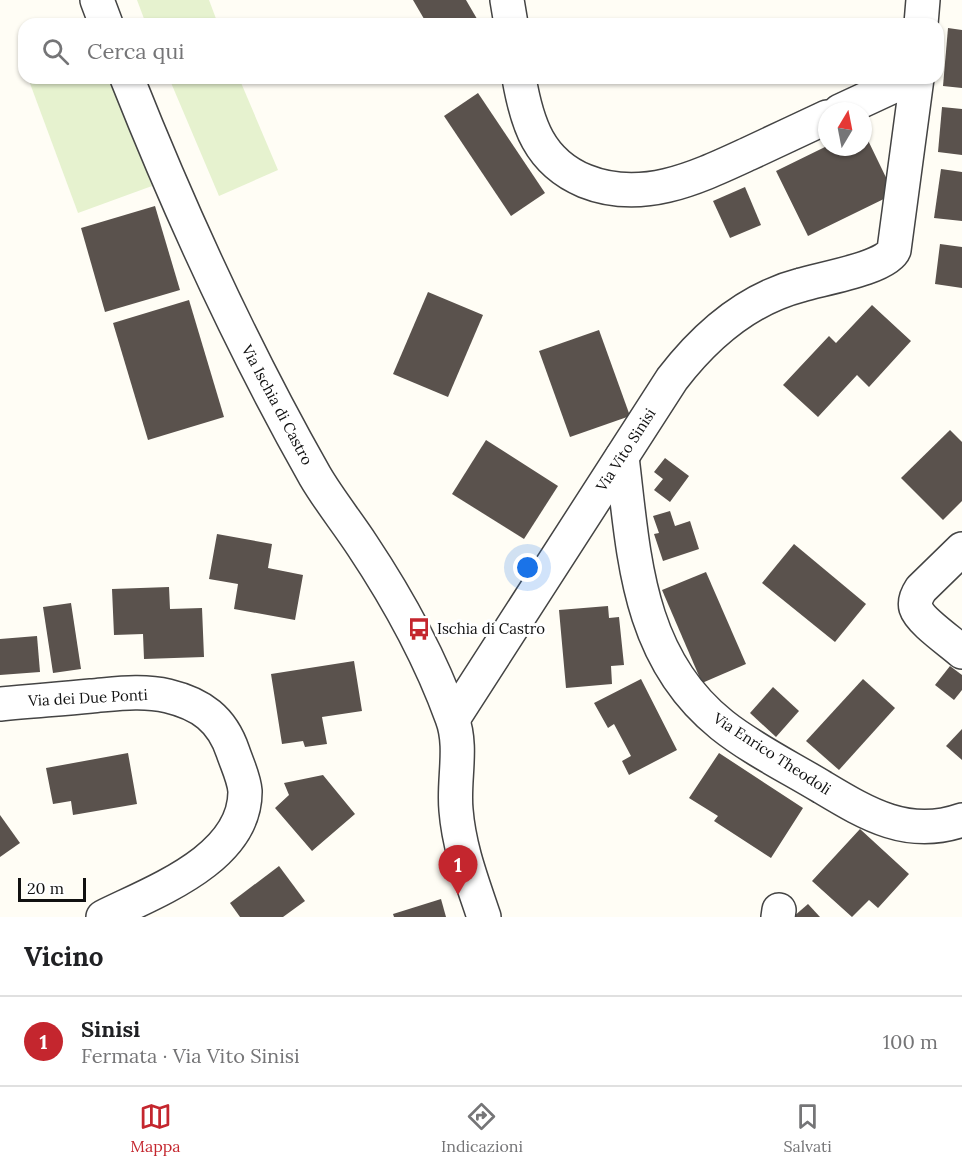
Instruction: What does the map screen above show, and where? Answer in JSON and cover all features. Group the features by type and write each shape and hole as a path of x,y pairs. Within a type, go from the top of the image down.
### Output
{"street":[{"path":"97,0 104,18"},
{"path":"507,0 510,18"},
{"path":"922,18 923,0"},
{"name":"Via Ischia di Castro","path":"130,84 249,355 317,479 363,546 399,605 453,719"},
{"path":"520,84 528,115 543,150 576,177 621,190 642,190 685,181 818,121"},
{"path":"859,102 898,84"},
{"name":"Via Vito Sinisi","path":"453,719 684,363 712,334 758,301 790,287 875,265 892,255 915,84"},
{"name":"Via Enrico Theodoli","path":"622,457 635,565 645,609 652,630 673,671 697,702 737,735 871,815 901,825 918,827 939,827 962,820"},
{"path":"962,549 916,597 916,605 921,616 962,652"},
{"name":"Via dei Due Ponti","path":"0,704 130,693 153,694 178,699 196,706 217,721 226,733 245,793 241,814 227,841 210,858 189,873 103,917"},
{"path":"453,719 457,744 454,787 458,835 484,917"}],"green space":[{"path":"137,0 209,0 216,18 144,18"},
{"path":"30,84 114,84 152,186 78,213"},
{"path":"172,84 242,84 278,170 219,196"}],"building":[{"path":"413,0 466,0 476,18 424,18"},
{"path":"948,28 962,30 962,88 943,86"},
{"path":"478,93 545,193 511,216 444,116"},
{"path":"942,107 962,109 962,155 938,152"},
{"path":"872,149 894,194 808,236 776,171 818,150 818,156 872,156"},
{"path":"941,169 962,172 962,221 934,218"},
{"path":"745,187 761,225 730,238 713,201"},
{"path":"155,206 180,290 105,312 81,228"},
{"path":"940,244 962,247 962,288 935,284"},
{"path":"428,292 483,315 448,397 393,374"},
{"path":"189,300 224,417 148,440 113,323"},
{"path":"872,305 911,341 869,387 857,375 818,417 783,385 829,336 836,343"},
{"path":"599,330 630,416 570,437 539,351"},
{"path":"950,430 962,442 962,501 943,520 901,478"},
{"path":"486,440 558,486 524,539 452,494"},
{"path":"665,458 689,476 670,502 654,490 663,479 654,472"},
{"path":"670,511 675,526 690,521 699,549 663,561 654,534 659,533 653,516"},
{"path":"217,534 272,544 268,568 303,575 295,620 234,609 238,584 209,579"},
{"path":"794,544 866,604 835,642 762,583"},
{"path":"706,572 746,664 702,683 662,590"},
{"path":"169,587 170,609 202,608 204,657 144,659 143,634 114,635 112,589"},
{"path":"71,603 81,669 53,673 43,607"},
{"path":"608,606 609,618 619,617 624,665 611,666 612,684 566,688 559,610"},
{"path":"37,636 40,672 0,675 0,639"},
{"path":"354,661 362,711 322,717 327,744 305,747 303,741 282,744 271,674"},
{"path":"950,666 962,675 962,690 954,700 935,685"},
{"path":"641,679 677,750 629,775 622,761 631,756 614,724 608,728 594,703"},
{"path":"863,679 895,708 839,770 806,741"},
{"path":"773,687 799,711 776,737 750,713"},
{"path":"962,729 962,760 946,746"},
{"path":"128,753 137,804 73,815 71,801 53,804 46,768"},
{"path":"719,753 803,808 771,858 714,821 718,816 689,798"},
{"path":"323,775 355,814 312,851 275,808 289,795 284,783"},
{"path":"0,815 20,843 0,857"},
{"path":"860,829 909,874 878,908 869,900 852,917 812,881"},
{"path":"279,866 305,901 283,917 240,917 230,903"},
{"path":"441,899 446,917 394,917 393,914"},
{"path":"808,904 820,917 793,917"}],"place":[{"name":"Ischia di Castro","path":"419,629"},
{"name":"Sinisi","path":"458,895"}]}
